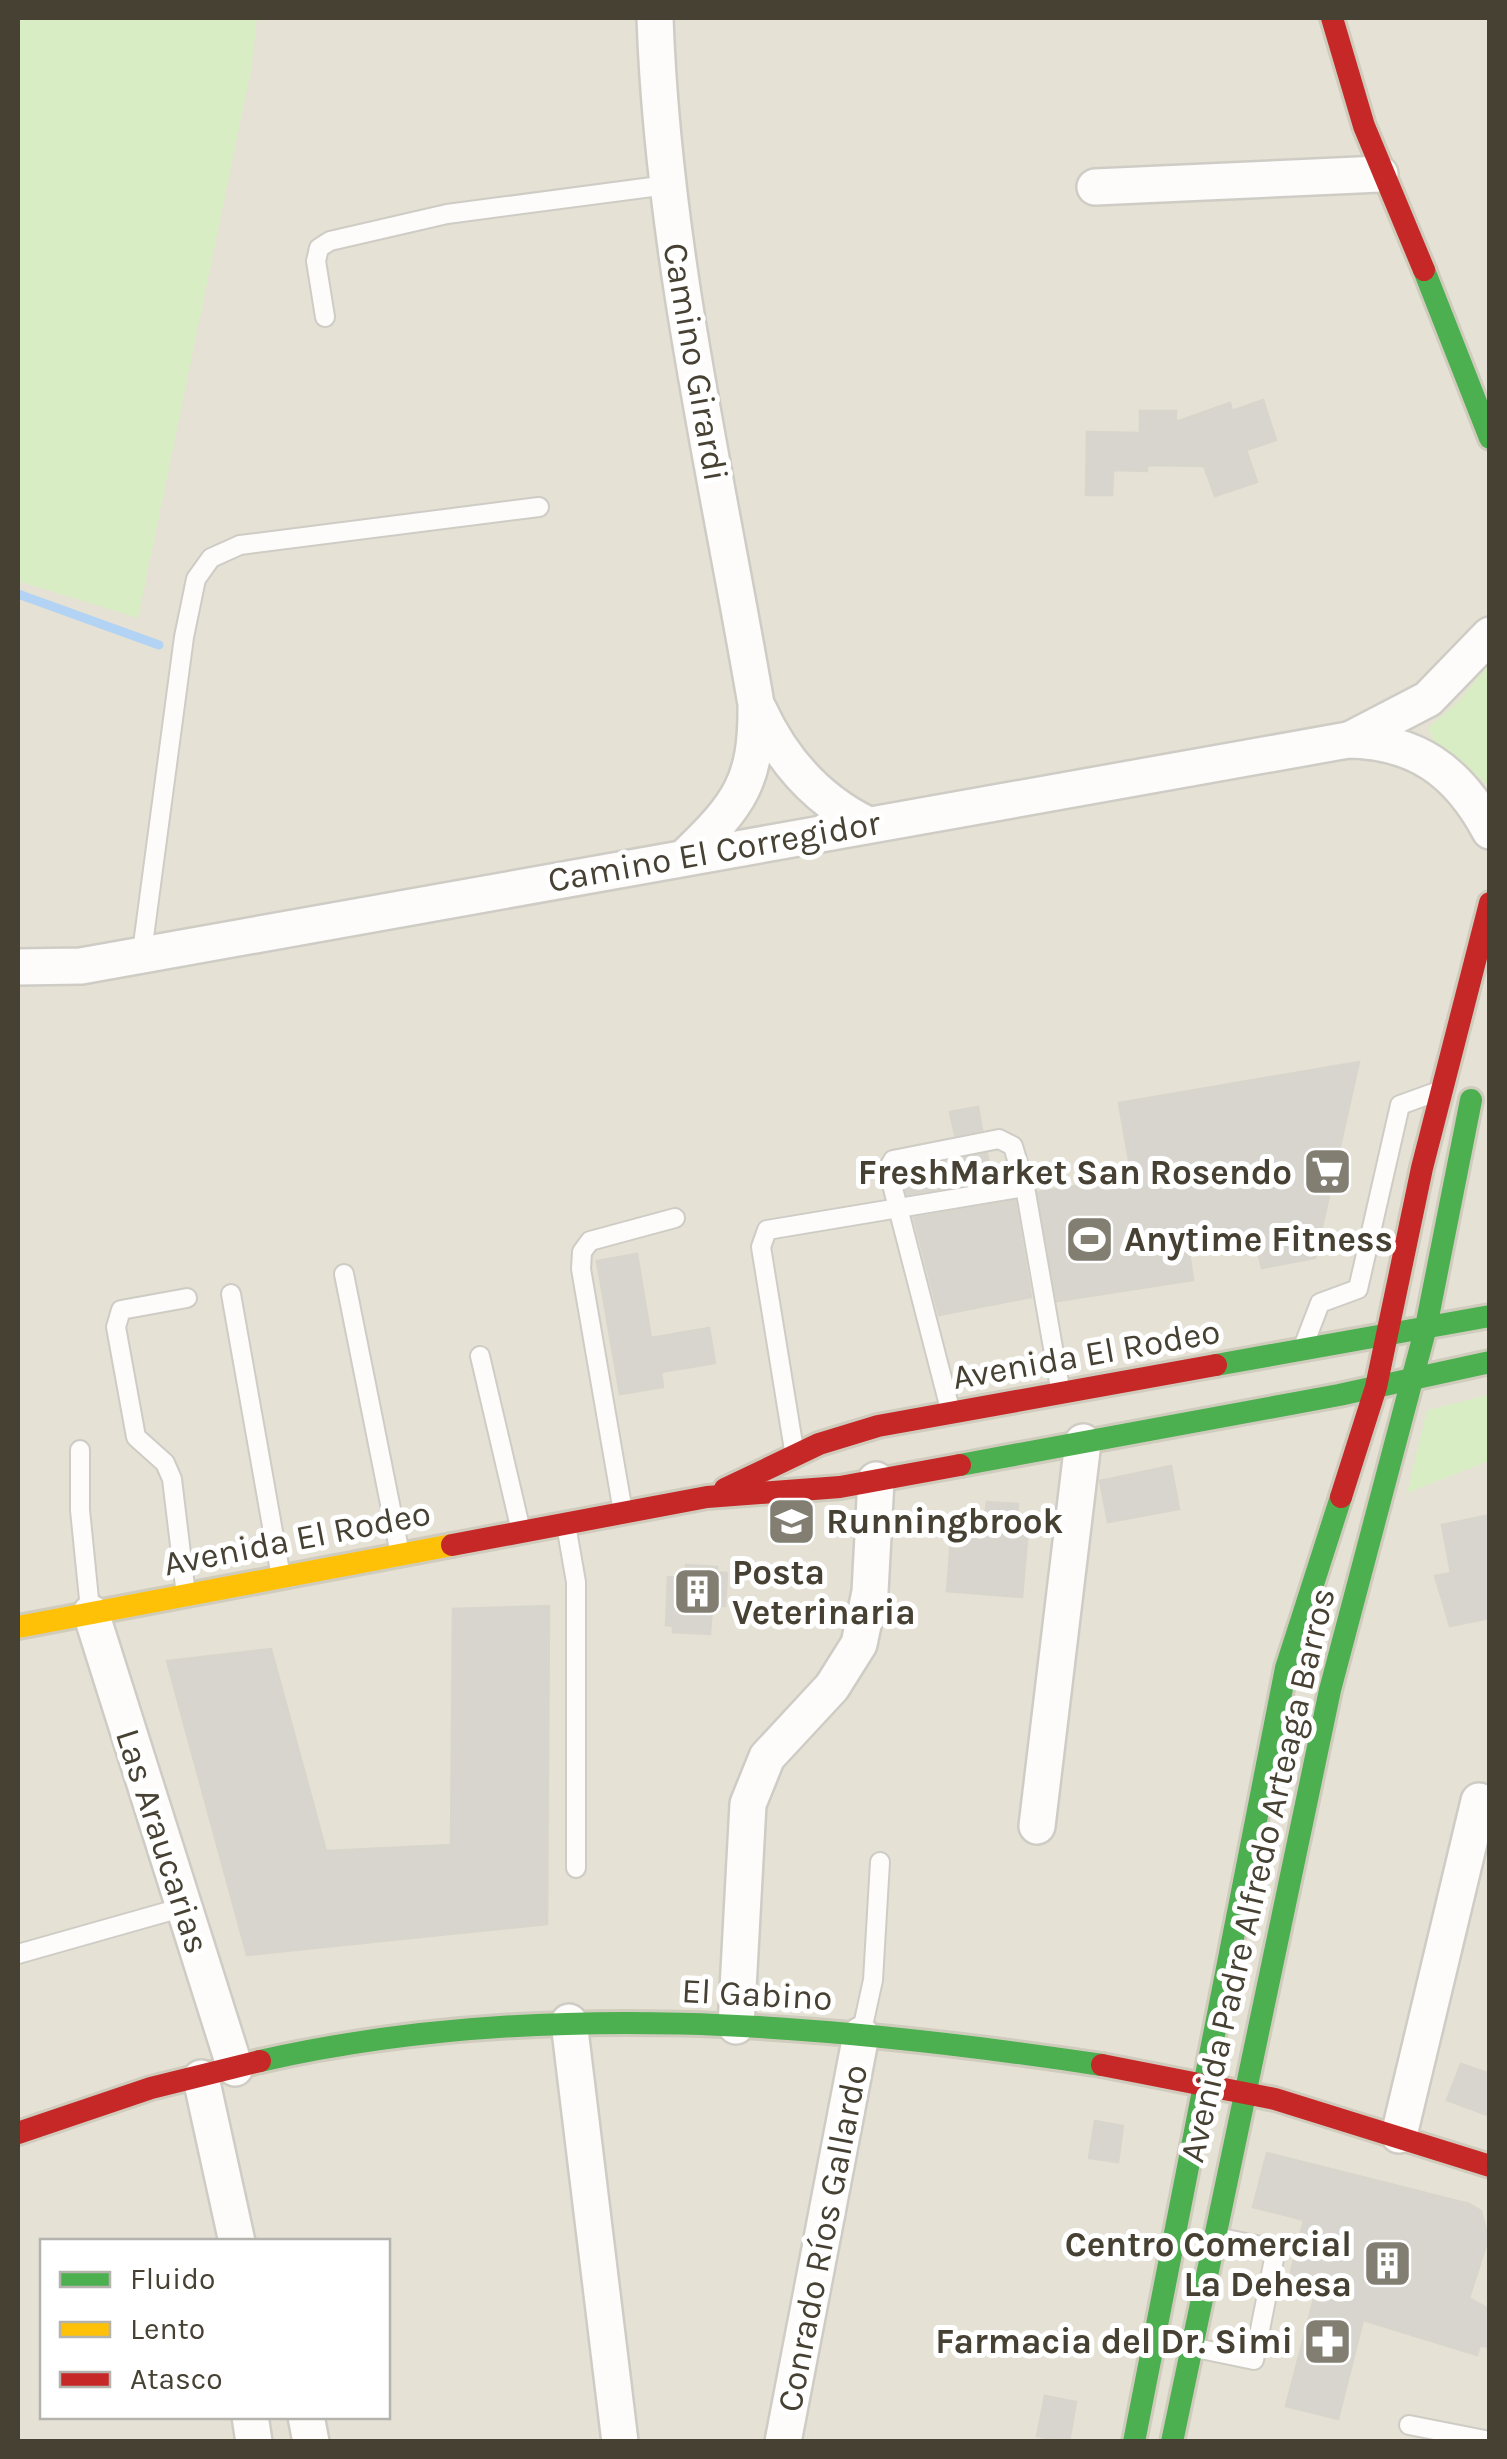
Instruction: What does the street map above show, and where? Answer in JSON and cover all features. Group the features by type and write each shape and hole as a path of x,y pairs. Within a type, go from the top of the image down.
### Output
{"main road":[{"path":"1332,18 1346,78 1380,174 1461,360 1490,438"},
{"path":"1481,1031 1482,950 1490,903"},
{"name":"Avenida Padre Alfredo Arteaga Barros","path":"1134,2442 1286,1668 1376,1387 1441,1090 1482,950"},
{"name":"Avenida Padre Alfredo Arteaga Barros","path":"1172,2442 1341,1642 1414,1378 1480,1084"},
{"name":"Avenida El Rodeo","path":"707,1497 794,1456 878,1426 1490,1316"},
{"name":"Avenida El Rodeo","path":"18,1627 707,1497 807,1492 876,1480 1376,1387 1490,1362"},
{"name":"El Gabino","path":"18,2134 218,2073 393,2038 569,2022 736,2026 1039,2056 1244,2091 1399,2135 1490,2166"}],"street":[{"name":"Camino Girardi","path":"655,18 666,185 694,369 756,704 756,740 749,780 717,826 686,856"},
{"path":"1095,188 1380,174"},
{"name":"Camino El Corregidor","path":"18,995 82,966 142,952 1348,740 1384,726 1428,699 1490,635"},
{"path":"1428,699 1418,716 1415,735 1431,760"},
{"name":"Camino Girardi","path":"756,704 792,766 827,800 866,824"},
{"name":"Camino El Corregidor","path":"1348,740 1391,744 1431,760 1460,785 1490,831"},
{"name":"Camino El Corregidor","path":"18,968 82,966"},
{"path":"1037,1826 1083,1442"},
{"path":"736,2026 748,1804 767,1757 832,1687 859,1644 870,1592 876,1480"},
{"name":"Las Araucarias","path":"91,1613 184,1907 218,2073 237,2239"},
{"path":"1399,2135 1480,1801"},
{"path":"569,2022 620,2442"},
{"name":"Conrado Ríos Gallardo","path":"783,2442 861,2036"}],"lane":[{"path":"325,317 316,262 319,248 330,241 447,214 666,185"},
{"path":"142,952 184,638 196,579 211,558 240,545 539,507"},
{"path":"1301,1352 1320,1304 1358,1289 1400,1104 1441,1090"},
{"path":"951,1414 888,1169 894,1160 998,1139 1014,1146 1061,1396"},
{"path":"794,1456 762,1238 767,1230 1024,1187"},
{"path":"1375,1215 1412,1221"},
{"path":"622,1512 581,1269 582,1252 590,1241 675,1218"},
{"path":"344,1274 400,1554"},
{"path":"232,1294 281,1577"},
{"path":"186,1298 121,1310 116,1328 136,1436 165,1462 172,1479 186,1595"},
{"path":"480,1356 521,1531"},
{"path":"80,1450 80,1510 91,1613"},
{"path":"566,1523 576,1582 576,1868"},
{"path":"861,2036 873,1980 880,1862"},
{"path":"18,1954 184,1907"},
{"path":"1190,2347 1254,2360 1276,2249 1214,2236"},
{"path":"1409,2425 1490,2441"}],"shaded area":[{"path":"18,18 1489,18 1489,2441 18,2441"}],"green space":[{"path":"18,18 257,18 251,70 138,618 18,581"},
{"path":"1489,664 1488,785 1433,740 1428,728 1459,701"},
{"path":"1489,1395 1489,1461 1407,1493 1427,1410"}],"building":[{"path":"1263,400 1276,440 1246,450 1257,482 1215,496 1204,466 1147,465 1147,471 1113,470 1112,495 1086,495 1087,432 1140,433 1140,411 1176,411 1176,422 1230,403 1232,411"},
{"path":"1359,1062 1315,1258 1262,1268 1258,1252 1246,1254 1244,1243 1189,1252 1193,1280 1057,1301 1038,1192 1132,1177 1119,1103"},
{"path":"978,1107 982,1130 955,1135 950,1112"},
{"path":"987,1154 992,1180 907,1194 901,1171"},
{"path":"1015,1201 1031,1297 939,1315 914,1218"},
{"path":"637,1254 651,1338 709,1328 715,1363 661,1372 663,1387 620,1394 597,1261"},
{"path":"1171,1466 1179,1509 1108,1522 1100,1481"},
{"path":"987,1502 1018,1504 1017,1517 1029,1518 1022,1597 947,1591 953,1513 985,1515"},
{"path":"1490,1515 1490,1618 1450,1626 1435,1576 1451,1573 1442,1525"},
{"name":"Posta Veterinaria","path":"686,1565 717,1567 717,1572 727,1573 725,1606 712,1606 710,1634 673,1632 673,1626 666,1625 668,1577 685,1578"},
{"path":"549,1606 547,1924 247,1955 167,1661 271,1649 326,1851 451,1845 453,1609"},
{"path":"1461,2064 1490,2074 1490,2116 1447,2100"},
{"path":"1095,2121 1123,2126 1118,2162 1089,2158"},
{"name":"Centro Comercial La Dehesa","path":"1267,2153 1469,2204 1481,2211 1488,2239 1469,2298 1490,2310 1490,2348 1480,2345 1477,2355 1363,2320 1338,2419 1286,2406 1315,2295 1287,2288 1304,2220 1253,2207"},
{"path":"1045,2396 1076,2402 1069,2442 1037,2436"}],"waterway":[{"path":"18,594 159,645"}],"traffic: fast":[{"path":"1424,270 1490,438"},
{"path":"1172,2442 1330,1690 1426,1327 1471,1100"},
{"path":"1216,1365 1490,1316"},
{"path":"960,1465 1339,1395 1490,1362"},
{"path":"1134,2442 1286,1668 1341,1497"},
{"path":"260,2061 365,2041 470,2029 681,2024 892,2038 1102,2065"}],"traffic: slow":[{"path":"18,1627 452,1545"}],"traffic: jam":[{"path":"1332,18 1364,126 1424,270"},
{"path":"1341,1497 1376,1387 1422,1168 1490,903"},
{"path":"725,1489 819,1444 878,1426 1216,1365"},
{"path":"452,1545 707,1497 840,1487 960,1465"},
{"path":"18,2133 151,2088 260,2061"},
{"path":"1102,2065 1275,2099 1490,2166"}],"place":[{"name":"FreshMarket San Rosendo","path":"1327,1172"},
{"name":"Anytime Fitness","path":"1089,1239"},
{"name":"Runningbrook","path":"791,1521"},
{"name":"Posta Veterinaria","path":"697,1592"},
{"name":"Centro Comercial La Dehesa","path":"1387,2264"},
{"name":"Farmacia del Dr. Simi","path":"1328,2341"}]}
